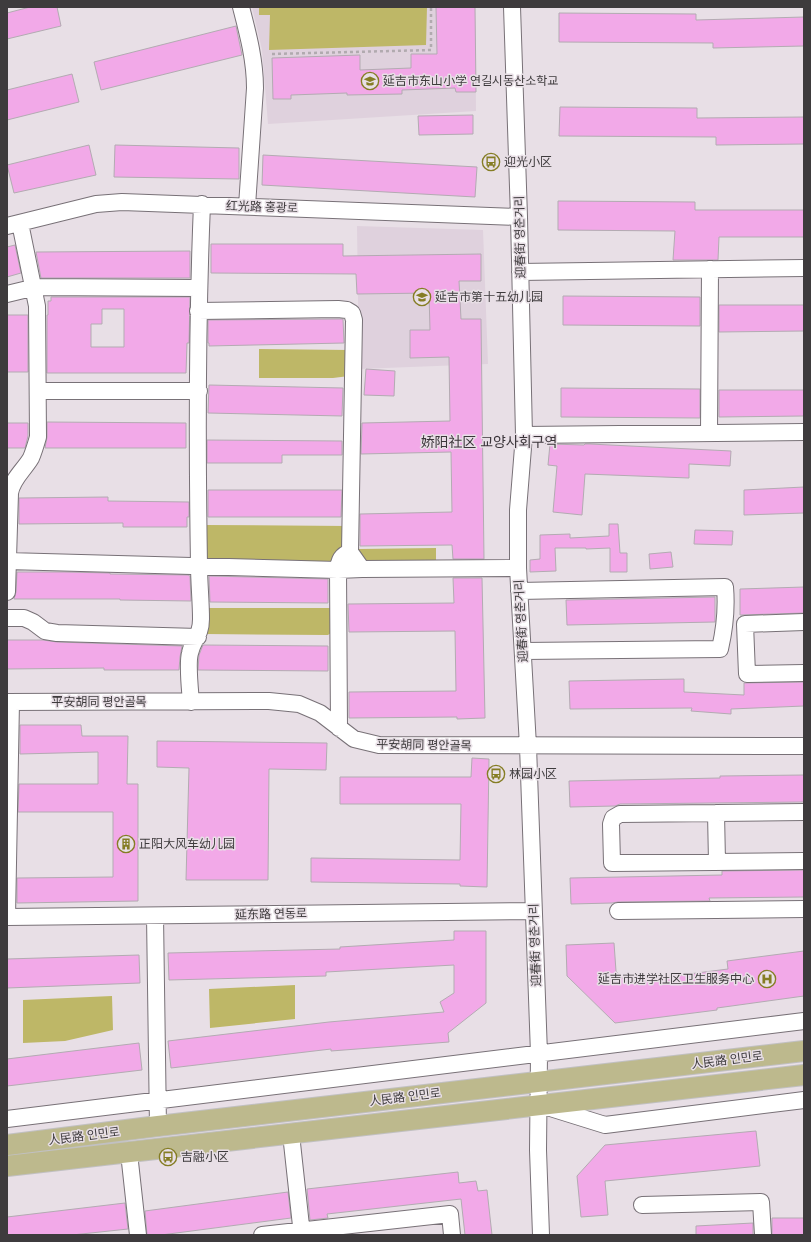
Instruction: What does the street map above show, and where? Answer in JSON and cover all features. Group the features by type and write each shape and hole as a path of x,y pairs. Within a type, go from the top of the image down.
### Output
{"main road":[{"name":"人民路 인민로","path":"7,1145 804,1051"},
{"name":"人民路 인민로","path":"7,1166 804,1075"}],"street":[{"path":"241,7 252,49 255,72 247,206"},
{"name":"迎春街 영춘거리","path":"512,7 524,435 518,510 518,568 528,746 539,1054 538,1150 541,1235"},
{"name":"红光路 홍광로","path":"14,225 96,204 122,202 519,217"},
{"path":"191,702 189,655 192,646 198,637 201,620 199,566 198,311 202,204"},
{"path":"7,592 11,485 31,457 38,436 37,306 14,225"},
{"path":"520,272 804,268"},
{"path":"709,433 710,269"},
{"path":"7,294 33,288 199,288"},
{"path":"198,311 338,309 347,310 352,313 354,320 350,552 362,569"},
{"path":"38,391 199,391"},
{"path":"524,435 804,432"},
{"path":"339,728 338,570 340,559 344,554 350,552"},
{"path":"7,561 338,570 518,568"},
{"path":"519,591 725,587 726,621 720,649 523,651"},
{"path":"7,618 24,618 45,631 57,633 198,637"},
{"path":"804,622 745,624 747,674 804,673"},
{"name":"平安胡同 평안골목","path":"9,702 269,701 298,704 320,713 354,739 379,745 804,746"},
{"path":"7,917 9,702"},
{"path":"804,812 620,814 614,818 611,824 612,862 804,861"},
{"path":"716,813 717,862"},
{"path":"618,910 804,909"},
{"name":"延东路 연동로","path":"7,917 534,911"},
{"path":"155,916 158,1126"},
{"path":"7,1119 804,1021"},
{"path":"539,1105 605,1125 804,1100"},
{"path":"291,1134 302,1233"},
{"path":"129,1153 138,1235"},
{"path":"642,1205 761,1202 763,1235"},
{"path":"262,1235 302,1233 450,1214 452,1235"}],"path":[{"path":"272,54 431,50 431,7"}],"shaded area":[{"name":"延吉市东山小学 연길시동산소학교","path":"252,7 475,7 476,111 268,124 262,50"},
{"path":"259,7 427,7 426,45 269,50 270,15 259,15"},
{"name":"延吉市第十五幼儿园","path":"357,226 483,230 488,364 359,369"},
{"path":"259,349 350,350 349,376 333,378 259,378"},
{"path":"204,525 347,526 347,550 331,564 204,563"},
{"path":"436,548 436,561 368,565 359,556 358,549"},
{"path":"205,608 335,608 335,630 328,635 205,634"},
{"path":"295,985 295,1019 210,1028 209,989"},
{"path":"112,996 113,1030 65,1041 23,1043 23,1000"}],"building":[{"path":"30,7 57,7 61,26 7,39 7,13"},
{"path":"436,7 475,7 476,92 456,92 455,88 402,90 402,94 347,95 347,93 291,95 291,99 273,99 272,58 360,55 360,70 411,68 411,54 437,54"},
{"path":"559,13 696,14 696,20 804,17 804,46 713,48 713,43 559,42"},
{"path":"236,26 242,55 101,90 94,62"},
{"path":"72,74 79,102 7,120 7,90"},
{"path":"560,107 697,108 697,118 804,117 804,144 716,145 716,137 559,136"},
{"path":"473,115 473,134 419,135 418,116"},
{"path":"89,145 96,175 14,193 7,165"},
{"path":"115,145 239,148 239,179 114,177"},
{"path":"263,155 477,167 475,197 262,185"},
{"path":"558,201 695,202 695,210 804,210 804,237 719,237 718,260 673,260 675,231 558,230"},
{"path":"211,244 343,244 343,256 481,254 481,281 459,281 461,319 481,319 484,559 453,559 452,545 360,546 360,514 452,512 451,452 361,454 362,423 450,421 449,357 410,358 410,330 430,330 429,293 357,294 356,274 211,273"},
{"path":"15,245 21,273 7,277 7,247"},
{"path":"190,251 190,278 41,278 36,252"},
{"path":"563,296 700,297 700,326 563,325"},
{"path":"51,297 190,297 189,343 187,343 186,373 47,373 47,315 48,301 51,301","holes":["102,309 124,309 124,347 91,347 91,324 102,324"]},
{"path":"719,305 804,305 804,331 719,332"},
{"path":"7,315 28,315 28,372 7,372"},
{"path":"343,319 344,343 209,346 208,343 208,320"},
{"path":"366,369 395,371 394,396 364,395"},
{"path":"209,385 343,388 342,416 208,413"},
{"path":"561,388 700,389 700,418 561,417"},
{"path":"719,390 804,390 804,416 719,417"},
{"path":"47,422 186,423 186,448 45,448"},
{"path":"7,423 28,423 28,436 25,448 7,448"},
{"path":"207,440 342,441 342,455 282,455 282,463 207,463"},
{"path":"550,444 590,444 731,451 730,466 689,464 689,478 585,474 582,515 553,512 557,466 548,465"},
{"path":"804,487 804,513 744,515 744,490"},
{"path":"208,490 342,490 341,517 208,517"},
{"path":"108,497 108,501 189,502 187,527 123,527 123,523 19,524 19,498"},
{"path":"609,524 618,524 620,553 627,553 627,572 610,572 610,548 555,548 556,571 530,572 530,560 540,559 540,535 570,534 570,538 609,536"},
{"path":"695,530 733,531 732,545 694,544"},
{"path":"671,552 673,567 650,569 649,554"},
{"path":"17,572 188,575 190,576 191,601 14,599 16,592"},
{"path":"209,576 328,579 328,603 210,602"},
{"path":"453,578 482,578 485,718 349,718 349,692 456,691 455,631 349,632 348,604 454,603"},
{"path":"804,587 804,613 740,615 740,589"},
{"path":"715,597 715,622 567,625 566,600"},
{"path":"7,640 43,640 57,642 182,646 179,670 104,670 104,668 7,669"},
{"path":"203,645 328,646 328,671 198,670 199,655"},
{"path":"684,679 684,692 744,695 744,683 804,682 804,706 731,709 731,714 691,711 692,708 570,709 569,681"},
{"path":"20,725 81,725 82,736 128,736 127,784 138,784 138,901 17,903 17,878 113,877 113,812 18,812 19,784 98,784 98,752 20,754"},
{"path":"157,741 327,743 326,770 269,769 268,880 186,880 189,768 157,767"},
{"path":"472,758 489,759 487,887 460,886 460,884 311,882 311,858 460,860 461,804 340,804 340,777 471,777"},
{"path":"804,775 804,802 620,804 615,806 570,807 569,781"},
{"path":"804,870 804,897 709,898 710,901 571,904 570,878 722,875 722,871"},
{"path":"454,931 486,931 486,1003 448,1033 449,1042 331,1051 331,1049 171,1068 168,1041 329,1022 444,1012 440,1002 454,993 454,965 326,972 326,976 169,980 168,953 340,949 340,947 454,940"},
{"path":"614,943 616,971 626,982 728,969 727,961 804,951 804,996 717,1008 717,1010 615,1023 567,976 566,945"},
{"path":"139,955 140,983 7,988 7,959"},
{"path":"139,1043 142,1070 7,1086 7,1059"},
{"path":"756,1131 760,1166 605,1181 608,1215 581,1217 577,1176 605,1145"},
{"path":"458,1172 459,1183 476,1181 478,1191 487,1190 492,1235 465,1235 461,1199 327,1214 328,1218 310,1220 307,1189"},
{"path":"288,1192 291,1218 161,1235 147,1235 145,1211"},
{"path":"125,1203 128,1229 72,1235 7,1235 7,1217"},
{"path":"772,1218 804,1218 804,1235 772,1235"},
{"path":"753,1223 753,1235 696,1235 696,1226"}],"place":[{"name":"延吉市东山小学 연길시동산소학교","path":"370,81"},
{"name":"迎光小区","path":"491,162"},
{"name":"延吉市第十五幼儿园","path":"422,297"},
{"name":"林园小区","path":"496,774"},
{"name":"正阳大风车幼儿园","path":"126,844"},
{"name":"延吉市进学社区卫生服务中心","path":"767,979"},
{"name":"吉融小区","path":"168,1157"}],"district":[{"name":"娇阳社区 교양사회구역","path":"489,442"}]}
